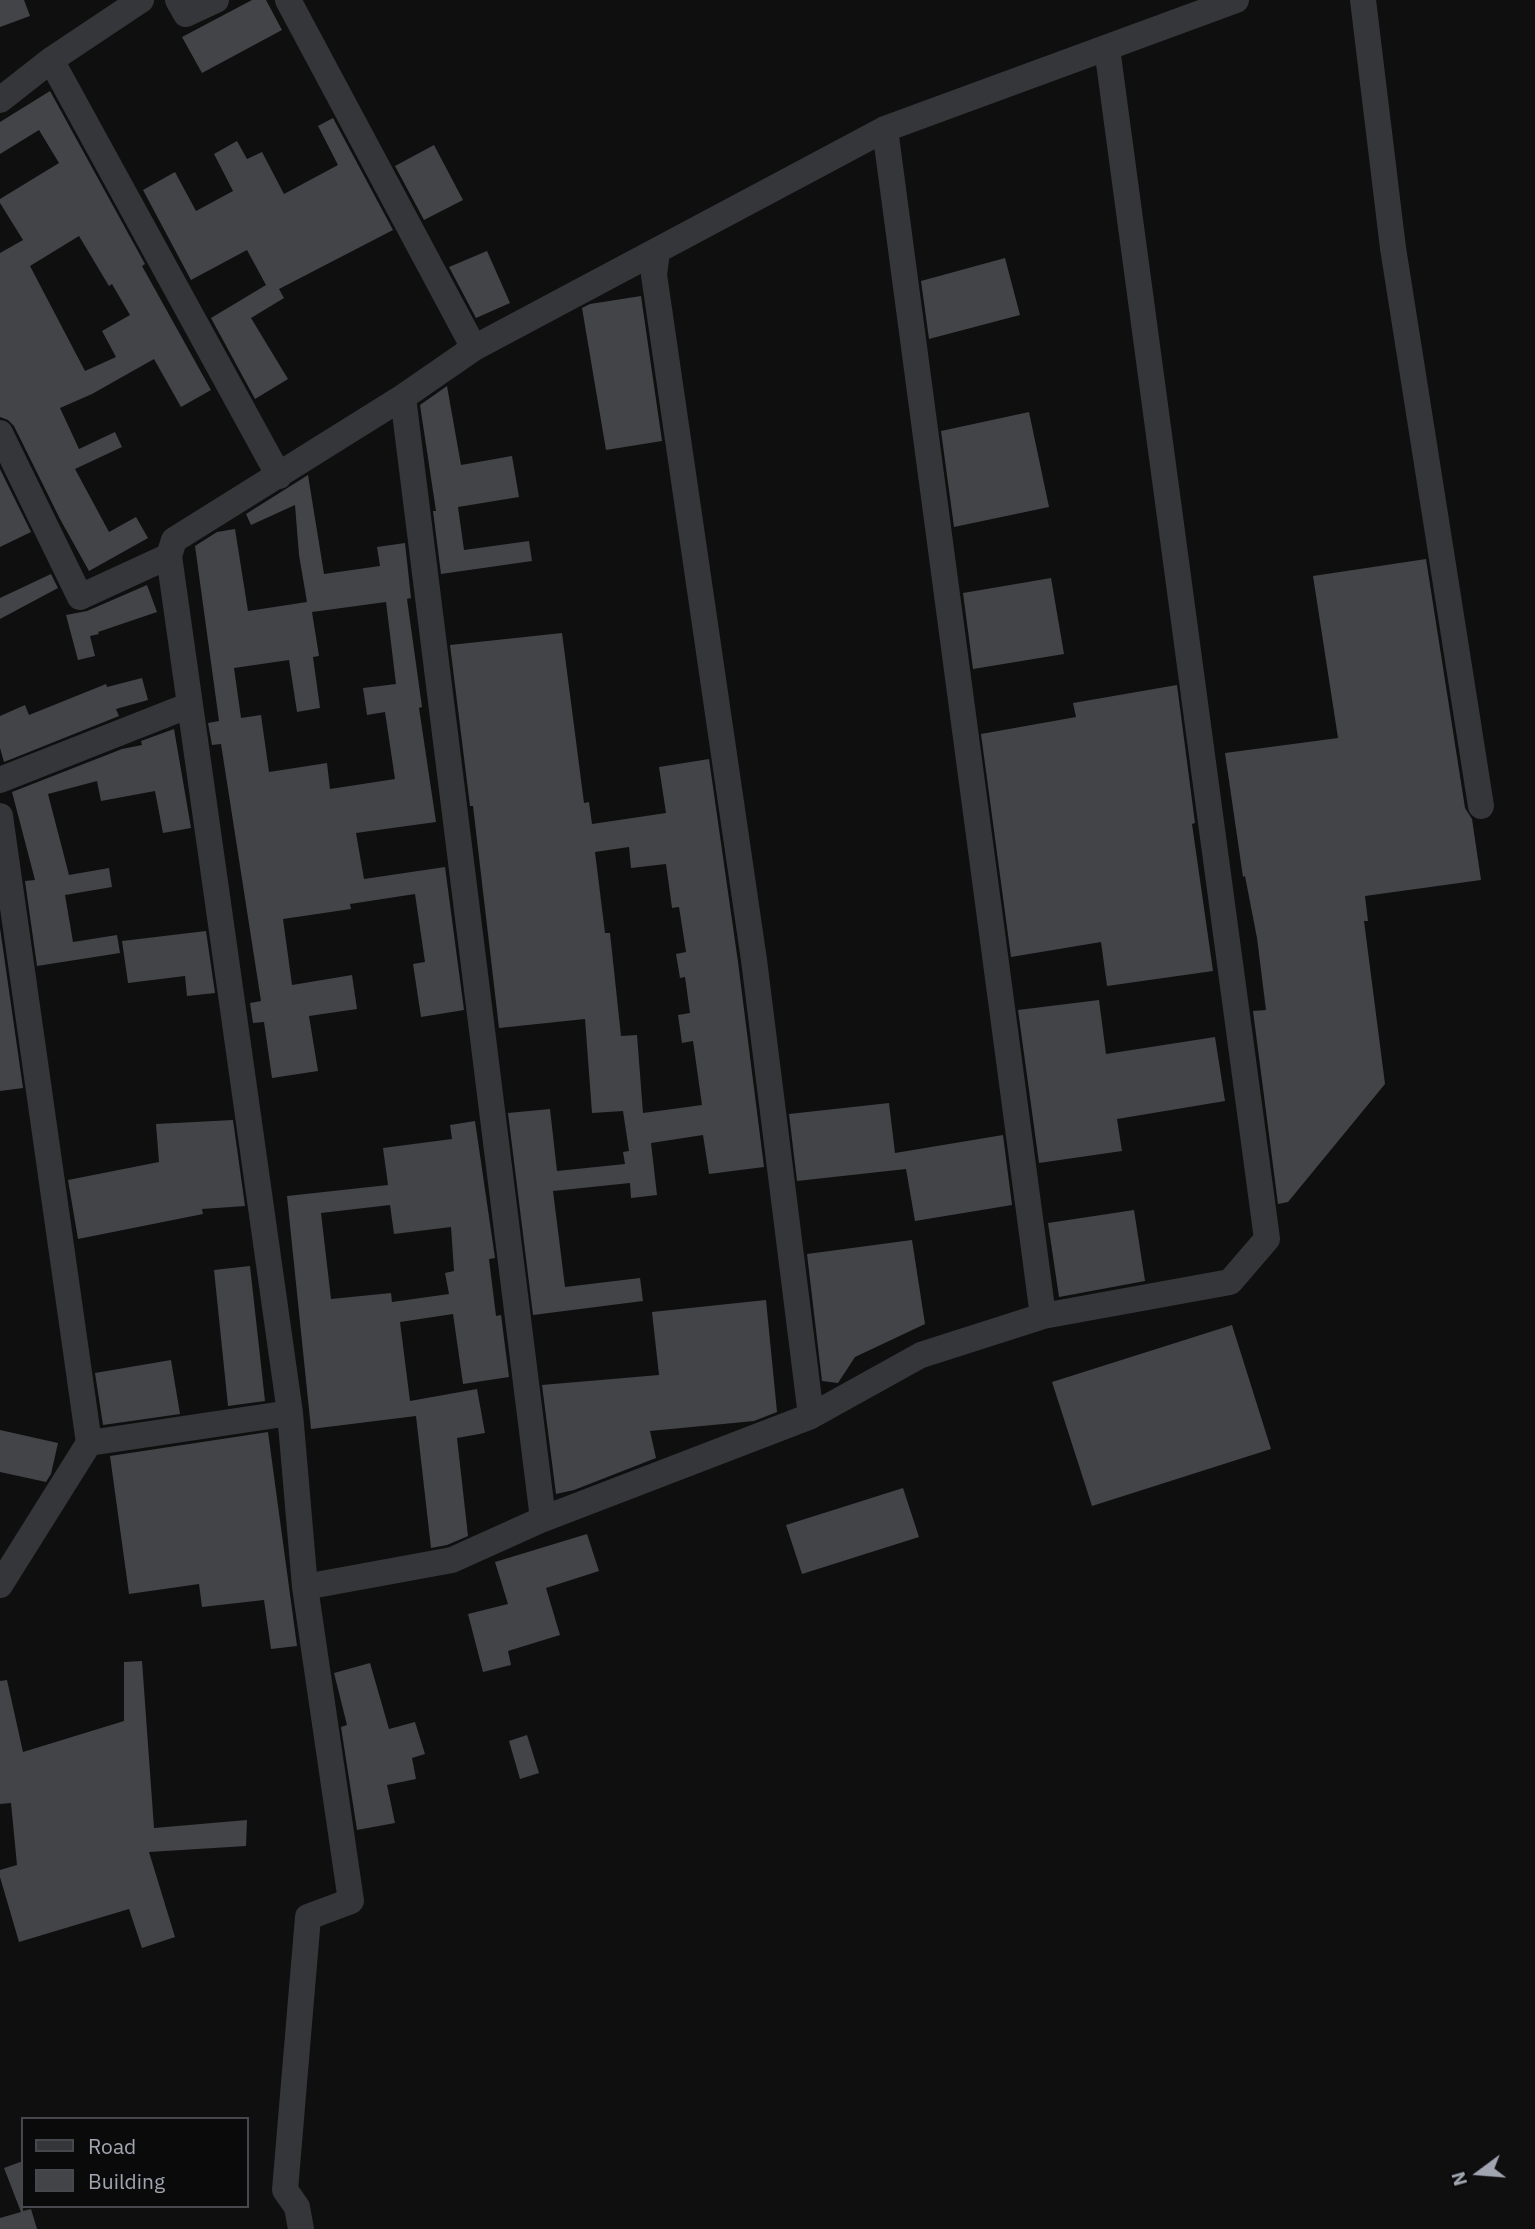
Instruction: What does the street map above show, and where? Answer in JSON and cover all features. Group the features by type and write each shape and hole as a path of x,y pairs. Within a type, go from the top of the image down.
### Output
{"street":[{"path":"0,100 51,60 141,0"},
{"path":"178,0 186,14 216,0"},
{"path":"288,0 474,348"},
{"path":"301,2229 297,2207 285,2190 308,1917 351,1901 305,1587 290,1413 169,556 174,540 403,397 474,348 885,129 1236,0"},
{"path":"1363,0 1393,248 1480,806"},
{"path":"305,1587 452,1560 543,1519 811,1416 921,1354 1044,1316 1230,1282 1267,1239 1107,48"},
{"path":"51,60 279,476"},
{"path":"885,129 1044,1316"},
{"path":"657,252 654,275 754,960 811,1416"},
{"path":"403,397 543,1519"},
{"path":"0,433 80,597 169,556"},
{"path":"0,780 190,705"},
{"path":"0,816 89,1443 0,1585"},
{"path":"89,1443 290,1413"}],"building":[{"path":"0,0 24,0 30,16 0,27"},
{"path":"252,0 266,0 282,30 202,73 182,37"},
{"path":"50,91 211,390 181,407 154,359 92,394 60,408 79,449 115,432 122,447 75,469 109,532 136,517 148,538 89,571 14,426 0,417 0,253 23,240 0,199 59,163 39,130 0,154 0,122","holes":["79,236 109,286 112,284 130,315 102,331 116,357 85,371 30,266"]},
{"path":"333,118 393,230 279,289 284,298 251,318 288,379 255,399 211,318 266,285 247,250 191,280 143,190 175,172 196,211 233,191 214,154 237,141 247,159 262,152 284,194 338,165 318,126"},
{"path":"434,145 463,200 424,220 395,166"},
{"path":"487,251 510,303 476,318 449,267"},
{"path":"1005,258 1020,315 929,339 921,281"},
{"path":"641,296 662,441 606,450 582,308 590,304"},
{"path":"447,386 461,465 512,456 519,497 458,507 464,550 529,541 532,561 441,574 433,511 436,511 420,405"},
{"path":"1029,412 1049,507 954,527 941,431"},
{"path":"0,469 31,532 0,547"},
{"path":"308,475 324,574 380,566 377,547 405,543 411,598 407,599 422,707 419,708 436,822 356,833 364,879 445,867 464,1010 421,1017 413,964 425,962 415,894 350,904 351,909 283,919 292,985 352,975 357,1009 309,1016 318,1071 272,1078 264,1022 253,1023 250,1003 261,1001 221,744 212,745 208,723 219,721 195,546 217,532 235,529 248,611 307,602 299,555 295,505 251,525 246,514","holes":["386,602 396,684 363,688 367,715 385,712 395,779 330,789 327,763 269,772 261,715 241,718 234,668 289,660 297,712 320,708 313,657 319,656 312,612"]},
{"path":"1426,559 1465,808 1472,819 1481,880 1365,896 1368,921 1364,921 1385,1084 1288,1202 1278,1204 1253,1011 1266,1010 1257,938 1245,876 1243,877 1225,753 1338,738 1313,576"},
{"path":"51,574 58,588 0,619 0,598"},
{"path":"1051,578 1064,654 973,669 963,593"},
{"path":"147,585 157,612 90,636 95,656 78,660 66,615 87,611"},
{"path":"562,633 584,803 589,802 592,824 666,813 659,767 709,759 764,1167 709,1174 703,1135 651,1143 657,1195 631,1198 630,1183 553,1191 565,1287 640,1278 643,1301 533,1315 508,1113 550,1109 557,1171 625,1164 623,1152 629,1151 623,1111 592,1113 585,1019 499,1028 473,806 470,806 450,645","holes":["629,847 631,868 666,864 672,908 679,907 686,952 676,954 680,978 685,977 690,1013 678,1015 682,1043 693,1041 702,1105 643,1113 637,1035 621,1036 610,933 605,933 595,852"]},
{"path":"142,678 148,700 116,709 119,716 4,762 0,748 0,716 25,705 29,715 106,684 107,687"},
{"path":"1177,685 1195,823 1192,824 1213,971 1107,986 1101,942 1011,957 981,734 1076,717 1073,703"},
{"path":"174,729 191,828 163,833 155,791 101,801 97,781 48,794 69,875 109,868 112,887 65,895 73,942 117,935 120,953 37,966 25,881 35,880 12,792 122,749 142,745 141,741"},
{"path":"0,928 23,1088 0,1091"},
{"path":"206,931 215,993 187,996 185,976 128,983 122,941"},
{"path":"1099,1000 1106,1054 1215,1037 1225,1101 1117,1119 1122,1151 1039,1163 1018,1010"},
{"path":"889,1103 895,1153 1003,1135 1012,1205 915,1221 906,1169 797,1181 789,1114"},
{"path":"233,1120 245,1206 202,1209 203,1214 78,1239 68,1180 159,1162 156,1124"},
{"path":"475,1121 495,1258 489,1259 496,1316 501,1315 509,1377 463,1384 453,1314 400,1322 410,1401 477,1389 485,1433 457,1438 468,1536 431,1548 416,1416 311,1429 287,1196 388,1185 383,1148 452,1139 450,1125","holes":["390,1205 394,1234 451,1227 454,1271 445,1273 449,1294 392,1302 391,1293 331,1299 321,1213"]},
{"path":"1134,1210 1145,1281 1059,1297 1048,1223"},
{"path":"912,1240 925,1324 855,1357 838,1383 822,1381 807,1254"},
{"path":"250,1266 265,1401 228,1406 214,1270"},
{"path":"766,1300 777,1412 754,1421 650,1431 656,1458 574,1490 556,1494 542,1385 659,1375 652,1312"},
{"path":"1232,1325 1271,1449 1092,1506 1052,1382"},
{"path":"171,1360 180,1414 103,1425 95,1373"},
{"path":"0,1430 58,1443 51,1474 46,1482 0,1472"},
{"path":"268,1432 297,1646 271,1649 264,1600 202,1607 199,1584 129,1594 110,1456"},
{"path":"903,1488 919,1537 802,1574 786,1525"},
{"path":"587,1534 599,1571 546,1588 560,1635 508,1651 511,1665 483,1672 468,1614 508,1604 495,1562"},
{"path":"142,1661 154,1828 247,1820 246,1846 149,1852 175,1937 142,1948 129,1909 19,1942 0,1877 0,1870 17,1865 11,1803 0,1804 0,1681 7,1680 23,1752 124,1721 124,1662"},
{"path":"370,1663 389,1729 415,1722 425,1754 412,1758 416,1779 387,1785 395,1823 357,1830 341,1727 347,1725 334,1673"},
{"path":"527,1735 539,1773 520,1779 509,1741"},
{"path":"21,2162 21,2208 23,2211 31,2209 37,2229 0,2229 0,2218 21,2212 4,2168"}]}
